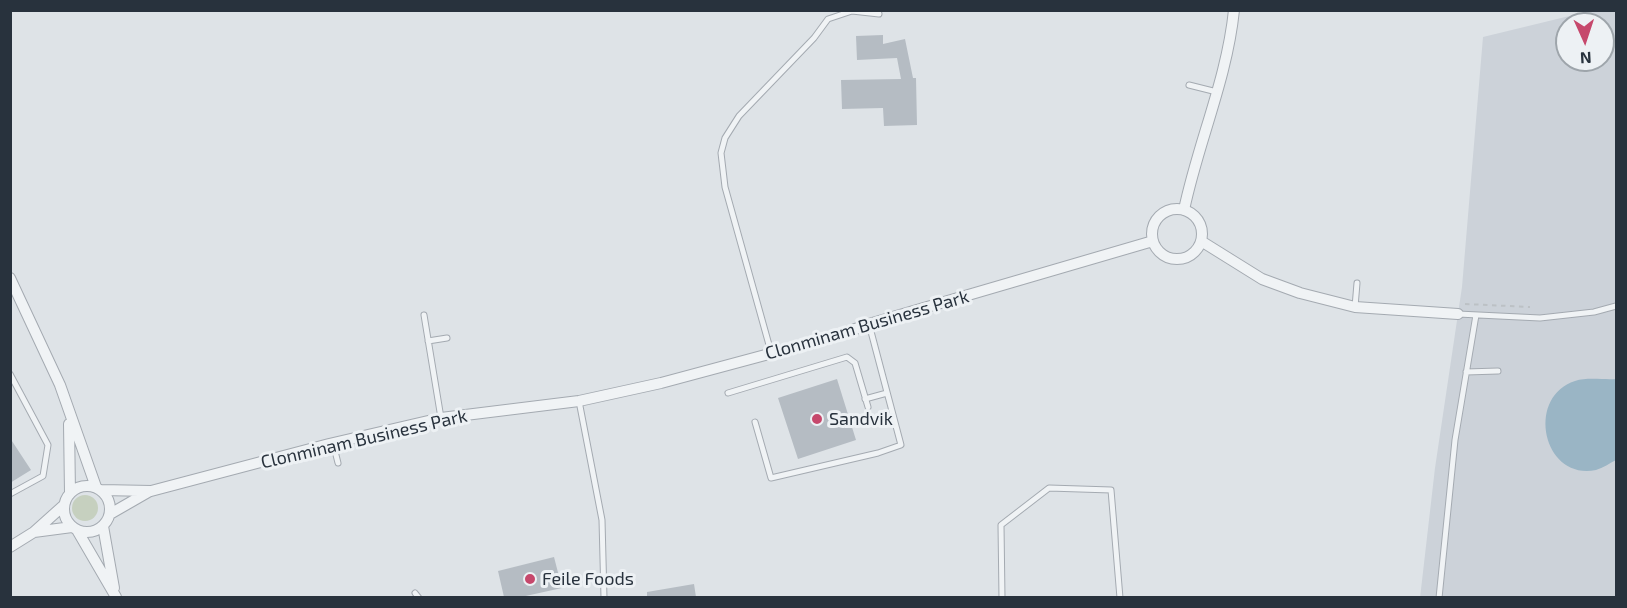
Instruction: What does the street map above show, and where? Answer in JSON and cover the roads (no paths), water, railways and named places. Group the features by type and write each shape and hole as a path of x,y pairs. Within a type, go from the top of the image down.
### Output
{"street":[{"path":"1184,210 1231,36 1234,10"},
{"path":"1177,209 1184,210 1191,214 1201,226 1202,241 1192,254 1177,260 1162,255 1153,241 1153,226 1162,214 1177,209"},
{"name":"Clonminam Business Park","path":"99,489 151,490 441,418 579,401 661,382 836,336 869,324 1153,241"},
{"path":"1202,241 1262,279 1300,293 1355,307 1461,313"},
{"path":"10,278 60,385 69,415 99,489 109,501 110,514 103,526 91,532 74,529 34,532"},
{"path":"10,548 34,532 63,506 70,493 69,415"},
{"path":"70,493 83,486 99,489"},
{"name":"Clonminam Business Park","path":"110,514 151,490"},
{"path":"63,506 67,521 116,597"},
{"path":"103,526 116,597"}],"lane":[{"path":"771,352 727,196 721,153 725,138 739,116 814,38 828,19 852,11 879,14"},
{"path":"1189,85 1216,92"},
{"path":"1355,307 1357,283"},
{"path":"1461,313 1540,318 1594,312 1617,306"},
{"path":"424,315 441,418"},
{"path":"1439,597 1455,440 1476,315"},
{"path":"755,422 771,478 878,453 901,445 869,324"},
{"path":"428,341 447,338"},
{"path":"728,393 847,357 855,363 868,407"},
{"path":"1466,372 1498,371"},
{"path":"10,374 48,445 43,476 10,494"},
{"path":"865,399 887,393"},
{"path":"579,401 602,520 604,597"},
{"path":"333,443 338,463"},
{"path":"1002,597 1001,525 1049,488 1111,490 1120,597"}],"water":[{"path":"1616,379 1616,460 1596,470 1578,470 1563,463 1553,451 1547,436 1546,419 1550,403 1559,390 1575,381"}],"place":[{"name":"Sandvik","path":"817,419"},
{"name":"Feile Foods","path":"530,579"}]}
